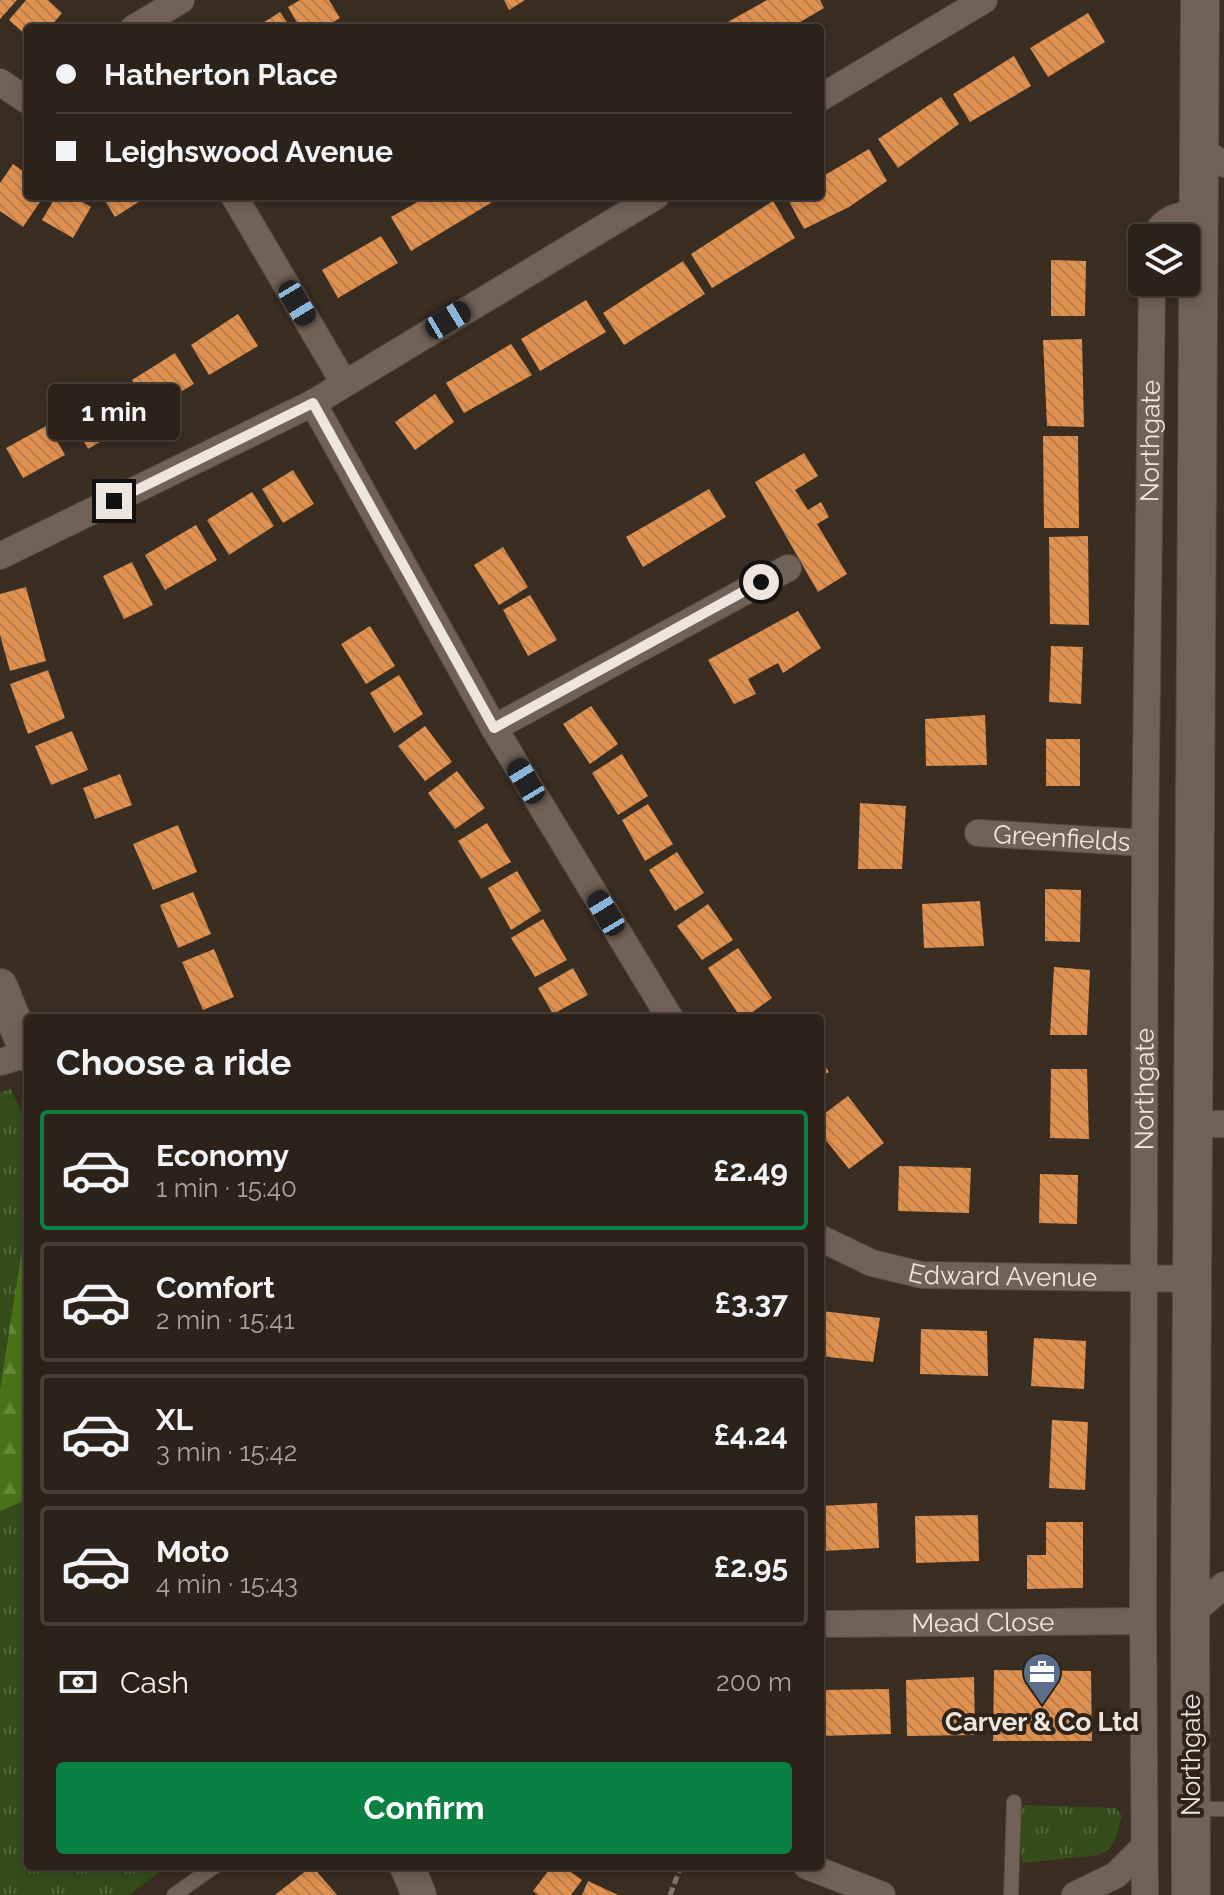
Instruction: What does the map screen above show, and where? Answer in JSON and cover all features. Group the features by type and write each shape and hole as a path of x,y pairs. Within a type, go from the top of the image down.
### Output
{"main road":[{"name":"Northgate","path":"1191,1895 1208,1809 1190,1615 1194,1279 1209,1124 1199,213 1212,157 1200,0"}],"street":[{"path":"141,24 181,0"},
{"path":"824,96 984,0"},
{"path":"0,82 24,98"},
{"path":"236,200 344,383"},
{"path":"0,556 313,403 649,200"},
{"path":"1163,224 1169,218 1199,213"},
{"name":"Northgate","path":"1145,1895 1145,843 1152,296"},
{"path":"313,403 494,728 668,1014"},
{"path":"494,728 788,568"},
{"name":"Greenfields","path":"978,833 1145,843"},
{"path":"0,986 24,1044"},
{"path":"0,1062 24,1055"},
{"name":"Edward Avenue","path":"824,1240 872,1263 922,1275 1194,1279"},
{"path":"1190,1615 1224,1585"},
{"name":"Mead Close","path":"824,1624 1143,1621"},
{"path":"1085,1891 1116,1875 1144,1847"},
{"path":"817,1870 882,1895"},
{"path":"1085,1891 1123,1890 1134,1895"}],"lane":[{"path":"1011,1895 1014,1802"},
{"path":"174,1895 209,1870"}],"path":[{"path":"670,1895 679,1870"}],"green space":[{"path":"11,1089 24,1117 24,1870 163,1870 129,1895 0,1895 0,1092"},
{"path":"24,1237 24,1501 0,1511 0,1390"},
{"path":"1024,1805 1116,1808 1122,1816 1115,1840 1109,1849 1098,1855 1023,1863 1020,1812"}],"building":[{"path":"0,0 17,0 0,19"},
{"path":"26,0 48,0 62,13 52,24 24,24 24,33 9,20"},
{"path":"300,0 329,0 340,18 330,24 298,24 288,7"},
{"path":"504,0 525,0 509,10"},
{"path":"767,0 820,0 824,8 797,24 726,23"},
{"path":"280,12 288,24 261,24"},
{"path":"1088,13 1105,42 1048,77 1030,48"},
{"path":"1014,56 1031,86 970,122 953,94"},
{"path":"941,97 959,124 898,168 878,139"},
{"path":"869,149 887,181 849,207 804,229 788,200 824,200 824,176"},
{"path":"13,164 24,172 24,200 41,200 23,227 0,211 0,183"},
{"path":"54,200 79,200 91,207 73,238 42,220"},
{"path":"104,200 142,200 115,217"},
{"path":"421,200 494,201 411,251 391,217"},
{"path":"773,201 795,238 712,288 691,254"},
{"path":"381,236 398,263 338,298 322,270"},
{"path":"1051,260 1086,261 1085,316 1051,316"},
{"path":"683,261 705,294 624,345 603,313"},
{"path":"586,300 606,332 540,371 521,339"},
{"path":"238,314 258,346 209,375 191,345"},
{"path":"1082,339 1084,427 1047,426 1043,340"},
{"path":"511,344 532,375 464,413 446,383"},
{"path":"175,353 194,384 150,410 132,380"},
{"path":"117,393 135,421 88,449 71,419"},
{"path":"435,394 454,422 415,450 395,422"},
{"path":"48,425 65,455 23,478 6,448"},
{"path":"1043,436 1078,436 1079,528 1044,528"},
{"path":"804,453 818,476 795,490 808,510 821,502 829,517 817,524 847,574 818,592 755,482"},
{"path":"293,470 314,504 283,523 262,489"},
{"path":"709,489 726,517 643,567 626,537"},
{"path":"252,492 274,526 229,555 207,520"},
{"path":"196,525 217,560 165,590 145,555"},
{"path":"1088,536 1089,625 1050,624 1049,537"},
{"path":"503,547 528,587 499,605 474,565"},
{"path":"132,562 153,605 124,619 103,576"},
{"path":"26,587 46,661 10,671 0,635 0,594"},
{"path":"530,595 557,640 528,656 503,610"},
{"path":"798,611 821,648 783,673 778,663 748,679 756,694 734,704 708,660"},
{"path":"370,626 395,666 366,684 341,644"},
{"path":"1051,646 1083,647 1081,704 1049,702"},
{"path":"48,670 65,718 28,734 10,684"},
{"path":"399,675 423,714 394,733 370,693"},
{"path":"591,706 618,744 590,764 563,724"},
{"path":"985,715 987,765 926,766 925,719"},
{"path":"425,726 452,762 425,781 398,746"},
{"path":"72,731 88,770 51,785 35,746"},
{"path":"1046,739 1080,739 1080,786 1046,786"},
{"path":"622,754 648,796 618,815 592,773"},
{"path":"457,771 485,808 455,829 428,793"},
{"path":"120,774 132,805 95,819 83,788"},
{"path":"860,803 906,806 902,869 858,869"},
{"path":"648,804 673,844 645,861 622,820"},
{"path":"487,823 511,862 481,879 458,841"},
{"path":"178,825 197,872 153,890 133,844"},
{"path":"677,852 704,893 675,911 649,870"},
{"path":"517,871 541,911 511,930 488,888"},
{"path":"1045,889 1081,890 1080,942 1045,941"},
{"path":"193,892 211,934 178,948 160,905"},
{"path":"980,901 984,946 924,948 922,904"},
{"path":"708,904 733,940 702,960 677,926"},
{"path":"543,919 567,960 535,977 511,938"},
{"path":"738,948 772,998 750,1014 738,1014 708,968"},
{"path":"214,949 234,997 203,1010 182,962"},
{"path":"1054,967 1090,970 1087,1035 1050,1035"},
{"path":"573,968 588,995 553,1014 538,988"},
{"path":"1051,1069 1087,1069 1089,1139 1050,1138"},
{"path":"848,1096 884,1143 849,1169 824,1138 824,1114"},
{"path":"899,1166 971,1168 969,1213 898,1211"},
{"path":"1040,1174 1078,1175 1077,1224 1039,1223"},
{"path":"824,1311 880,1318 873,1362 824,1356"},
{"path":"921,1329 987,1331 988,1376 920,1374"},
{"path":"1034,1338 1086,1341 1084,1389 1031,1386"},
{"path":"1052,1420 1088,1422 1085,1490 1049,1488"},
{"path":"877,1503 879,1548 824,1551 824,1506"},
{"path":"978,1515 979,1561 916,1563 915,1516"},
{"path":"1046,1522 1083,1522 1083,1588 1027,1589 1027,1555 1046,1555"},
{"name":"Carver & Co Ltd","path":"994,1670 1091,1671 1092,1741 993,1741"},
{"path":"974,1677 975,1735 907,1736 906,1680"},
{"path":"889,1689 891,1734 824,1736 824,1690"},
{"path":"307,1870 315,1870 337,1895 275,1895"},
{"path":"549,1870 568,1870 582,1880 571,1895 538,1895 533,1891"},
{"path":"588,1881 618,1895 582,1895"}],"place":[{"name":"Carver & Co Ltd","path":"1042,1706"}],"route":[{"path":"114,501 313,403 494,728 761,582"}]}
